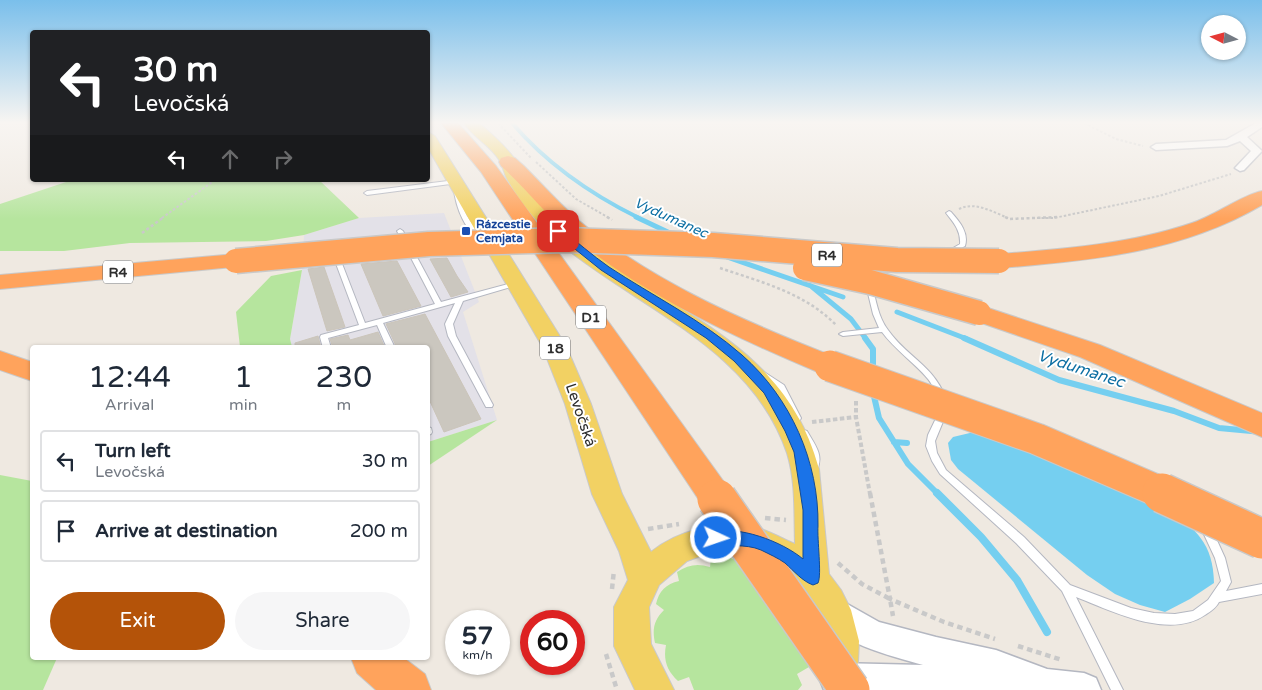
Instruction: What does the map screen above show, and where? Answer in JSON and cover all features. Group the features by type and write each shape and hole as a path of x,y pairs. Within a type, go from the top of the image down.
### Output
{"highway":[{"name":"D1","path":"479,155 717,499 838,687"},
{"path":"508,162 576,230 624,265 703,310 830,366 1037,439 1152,487 1262,539"},
{"name":"R4","path":"0,282 476,241 566,240 713,245 897,260 1000,261 1080,254 1152,242 1221,220 1262,197"},
{"path":"655,244 821,270 919,294 1005,321 1090,352 1262,426"},
{"path":"0,360 30,371"}],"main road":[{"name":"Levočská","path":"437,155 457,183 542,322 564,369 607,494 635,551 644,579"},
{"path":"499,155 508,162 515,177 533,202 568,241 622,280 710,336 740,360 768,391 792,431 801,452 810,510 809,550 813,578"},
{"path":"647,685 633,645 631,624 634,603 644,579 653,567 675,550 701,540 731,537 760,543 775,549 795,562 813,578 833,610 838,623 841,652 838,687 903,680 1000,690"},
{"path":"833,610 872,634 920,649 996,666 1048,686"},
{"path":"1008,690 1048,686 1084,690"}],"street":[{"path":"1240,168 1253,155"}],"lane":[{"path":"367,193 457,183"},
{"path":"949,213 956,221 964,237 962,245 955,251 882,256 868,260 865,268 877,317 883,330 932,376 940,388 944,411 930,437 930,447 942,472 1020,540 1066,588 1117,690"},
{"path":"400,231 439,306"},
{"path":"338,261 363,327"},
{"path":"326,345 324,337 518,284"},
{"path":"460,300 449,324 450,330 488,405"},
{"path":"380,322 390,345"},
{"path":"847,333 883,330"},
{"path":"1066,588 1151,618 1172,621 1186,620 1213,605 1220,597 1226,582 1220,558 1205,525"},
{"path":"1220,597 1262,589"}],"path":[{"path":"949,213 965,206 985,208 1010,219 1054,218 1159,196 1227,177 1240,168"},
{"path":"142,233 212,182"},
{"path":"812,422 856,417"}],"shaded area":[{"path":"444,213 479,302 463,312 497,420 430,441 430,345 292,345 290,339 302,270 304,235 359,218"}],"green space":[{"path":"66,182 321,182 359,218 304,235 266,241 130,243 64,251 0,251 0,204"},
{"path":"302,270 290,339 292,345 240,345 236,312 271,276"},
{"path":"497,420 430,465 430,441"},
{"path":"0,475 30,481 30,660 56,660 43,690 0,690"},
{"path":"725,556 739,561 813,661 809,667 797,674 802,685 798,690 694,690 689,677 678,681 671,673 665,656 666,645 655,643 654,638 656,621 664,610 656,604 659,595 667,586 679,581 677,572 693,565 710,567 711,558"}],"water":[{"path":"974,432 989,435 1163,507 1185,522 1200,538 1210,557 1214,583 1190,599 1165,612 1140,605 1115,594 1087,575 958,469 951,460 948,443 953,437"}],"building":[{"path":"447,258 468,292 451,297 430,259"},
{"path":"397,261 421,306 383,316 361,264"},
{"path":"324,267 345,327 327,331 308,269"},
{"path":"425,314 481,419 444,432 430,401 430,345 396,345 386,324"},
{"path":"378,332 384,345 332,345 330,339 348,335 350,340"},
{"path":"318,336 320,345 295,345 295,343"}],"waterway":[{"name":"Vydumanec","path":"544,155 587,188 639,218"},
{"name":"Vydumanec","path":"636,217 672,234"},
{"name":"Vydumanec","path":"727,257 843,297"},
{"path":"811,286 851,319 866,339"},
{"name":"Vydumanec","path":"897,312 967,339"},
{"path":"865,338 873,349 873,373"},
{"name":"Vydumanec","path":"964,338 1059,380 1174,411 1219,428 1262,432"},
{"path":"873,392 879,418 894,442"},
{"path":"894,442 907,443"},
{"path":"894,442 908,464 981,537 1017,580 1047,632"}],"place":[{"name":"Rázcestie Cemjata","path":"466,231"}],"route":[{"path":"558,231 568,241 604,268 724,346 752,371 768,391 792,431 801,452 808,490 810,510 809,550 813,578 801,566 775,549 746,539 716,538"}]}
